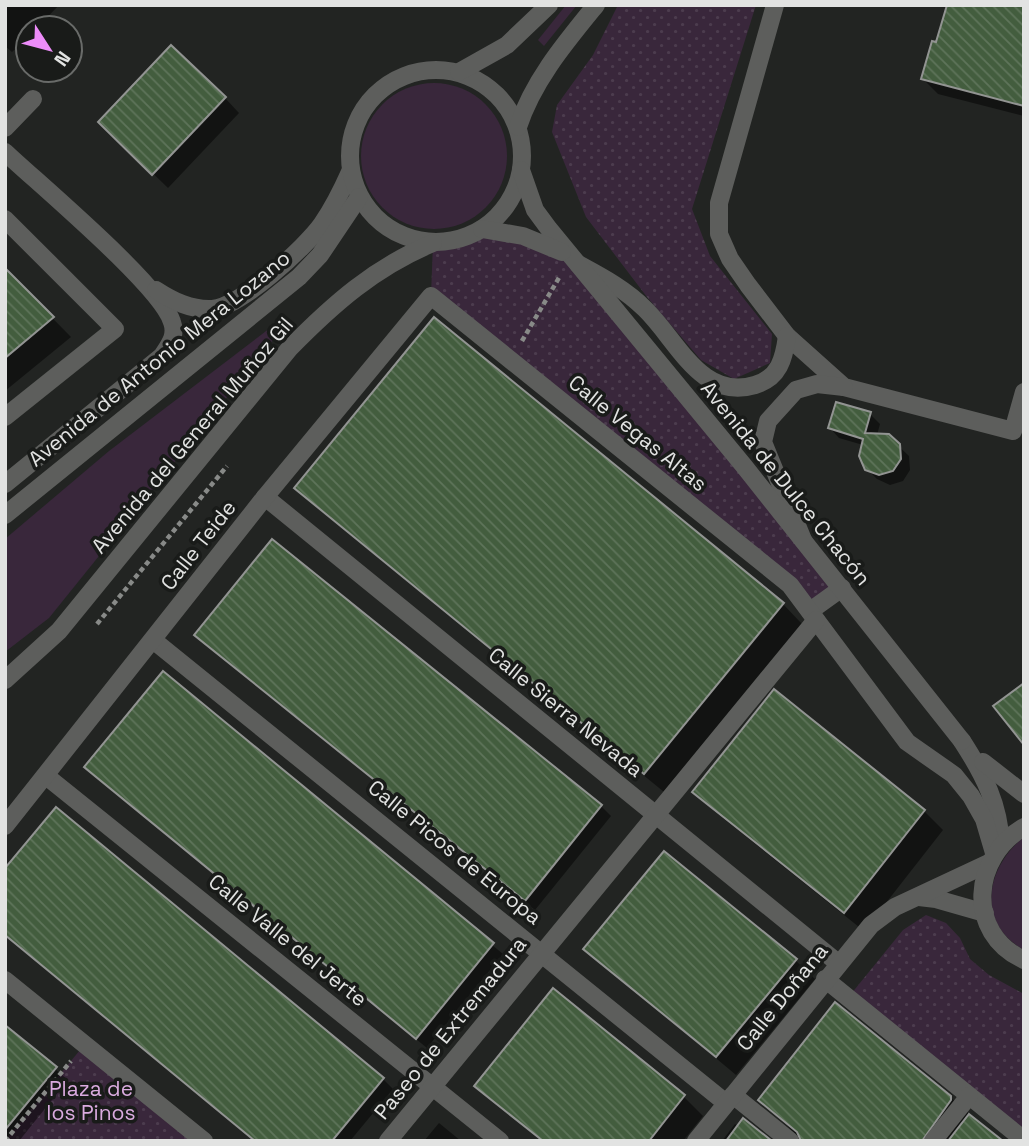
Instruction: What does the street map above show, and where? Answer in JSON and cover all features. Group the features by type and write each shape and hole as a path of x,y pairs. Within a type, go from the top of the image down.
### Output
{"street":[{"path":"459,72 507,45 549,5"},
{"path":"518,127 526,102 556,55 596,5"},
{"path":"775,5 717,219 719,234 730,259 787,336 844,387"},
{"path":"424,70 459,72 484,84 504,103 518,127 522,148 521,170 508,204 482,229 461,239 433,243 410,239 390,230 372,215 359,197 350,172 352,134 360,114 373,96 390,82 424,70"},
{"path":"5,128 33,99"},
{"path":"5,152 142,280"},
{"name":"Avenida de Dulce Chacón","path":"521,170 535,210 842,588 962,741 986,779 1000,819 995,854"},
{"name":"Avenida de Antonio Mera Lozano","path":"142,280 170,299 192,307 214,310 242,296 288,261 320,226 350,172"},
{"name":"Avenida de Antonio Mera Lozano","path":"5,515 299,276 320,255 359,197"},
{"path":"5,219 116,329 5,417"},
{"path":"482,229 545,242 622,288 646,310 695,368 719,387 743,389 766,382 784,362 787,336"},
{"name":"Avenida del General Muñoz Gil","path":"5,680 59,631 306,332 328,310 394,259 433,243"},
{"name":"Avenida de Antonio Mera Lozano","path":"5,484 162,356 173,341 173,324 165,306 142,280"},
{"name":"Calle Vegas Altas","path":"431,296 790,585 907,742 954,775 971,796 984,819 995,854"},
{"name":"Calle Teide","path":"5,826 265,497 431,296"},
{"path":"803,540 764,442 768,421 796,390 817,384 844,387 1018,433 1024,392"},
{"name":"Calle Sierra Nevada","path":"265,497 838,963"},
{"path":"813,616 842,588"},
{"name":"Paseo de Extremadura","path":"388,1141 655,815 813,616"},
{"name":"Calle Picos de Europa","path":"153,640 729,1099 790,1141"},
{"name":"Avenida de Dulce Chacón","path":"962,741 996,775 1024,794"},
{"name":"Calle Valle del Jerte","path":"46,776 500,1141"},
{"name":"Calle Doñana","path":"696,1141 871,925 895,907 995,854 1024,827"},
{"path":"995,854 982,898 985,913 998,941 1024,960"},
{"path":"915,897 936,899 985,913"},
{"path":"825,979 1024,1140"},
{"path":"5,980 204,1141"},
{"path":"933,1141 969,1096"}],"path":[{"path":"511,360 574,260"},
{"path":"5,1141 85,1044"}],"green space":[{"path":"566,5 577,5 544,46 538,40"},
{"path":"618,5 756,5 692,209 710,256 772,334 770,363 734,379 701,360 647,297 586,217 552,132 557,105 593,55"},
{"path":"434,83 462,88 486,104 502,128 507,156 502,184 486,208 462,224 434,229 406,224 382,208 366,184 361,156 366,128 382,104 406,88"},
{"path":"482,229 571,257 842,588 810,611 431,296 433,243 461,239"},
{"path":"270,328 278,334 49,618 5,652 5,539 109,451"},
{"path":"1024,837 1024,950 1008,939 998,925 992,910 991,895 1001,864 1011,849"},
{"path":"926,915 946,923 960,938 970,959 989,975 1024,994 1024,1140 851,994 903,930"},
{"name":"Plaza de los Pinos","path":"85,1044 204,1141 5,1141"}],"building":[{"path":"947,5 1024,5 1024,106 921,79 932,41 936,42"},
{"path":"171,45 226,97 152,175 98,122"},
{"path":"5,268 54,317 5,358"},
{"path":"434,317 784,603 644,774 294,488"},
{"path":"836,402 871,412 865,433 889,434 900,444 901,459 893,471 879,475 865,470 859,456 863,439 828,428"},
{"path":"272,539 602,805 525,901 194,635"},
{"path":"163,671 494,943 416,1039 84,767"},
{"path":"1024,683 1024,745 993,706"},
{"path":"774,689 925,810 844,913 692,792"},
{"path":"56,807 384,1078 332,1141 255,1141 5,935 5,868"},
{"path":"664,851 797,959 716,1057 583,949"},
{"path":"553,988 685,1095 649,1141 543,1141 474,1086"},
{"path":"835,1002 951,1096 951,1100 922,1141 801,1141 797,1132 758,1100"},
{"path":"5,1025 57,1067 5,1130"},
{"path":"969,1114 1003,1141 948,1141"},
{"path":"743,1118 772,1141 726,1141"}]}
